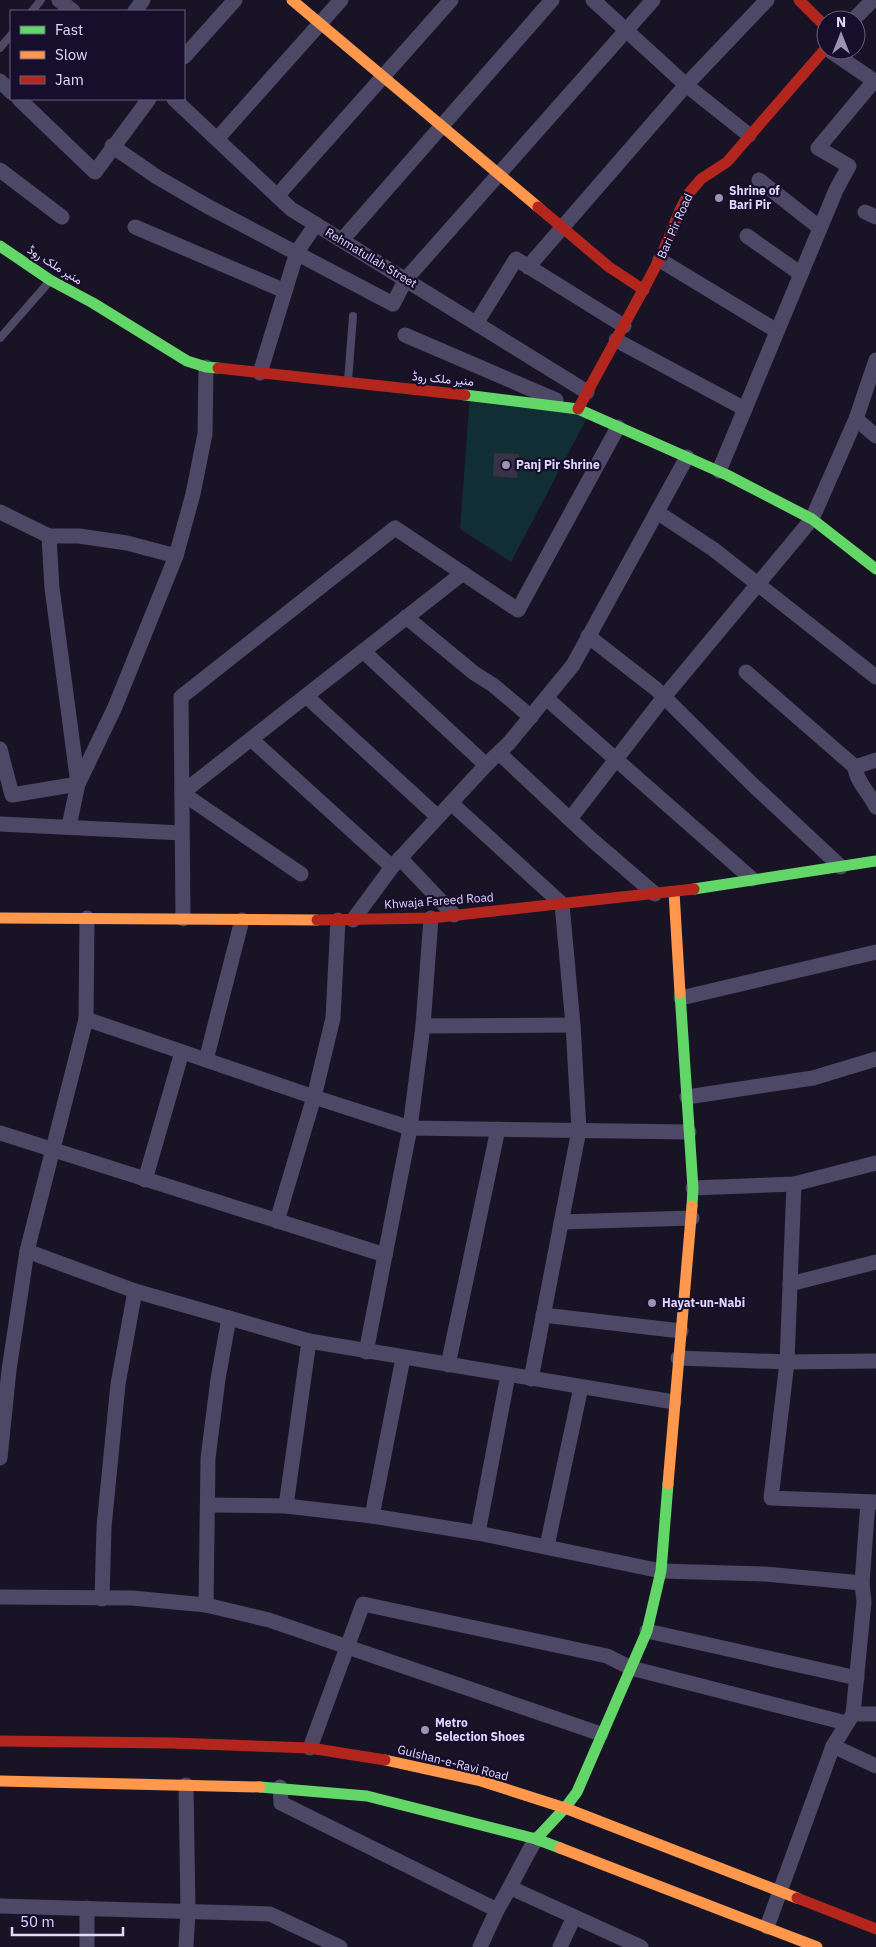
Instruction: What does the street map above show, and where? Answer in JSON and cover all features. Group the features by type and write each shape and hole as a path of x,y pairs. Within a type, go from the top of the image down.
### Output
{"street":[{"path":"59,0 71,10"},
{"path":"185,56 235,0"},
{"path":"292,0 500,173 609,267 644,290"},
{"path":"217,139 341,0"},
{"path":"277,196 451,0"},
{"path":"342,240 552,0"},
{"path":"593,0 686,85 749,135"},
{"path":"112,146 157,177 206,206 393,304 406,279 653,0"},
{"path":"528,267 686,85 767,0"},
{"path":"799,0 816,17"},
{"path":"864,10 873,0"},
{"name":"Bari Pir Road","path":"578,409 660,260 688,194 696,183 727,162 816,59"},
{"path":"719,471 836,190 849,166 818,148 875,81 844,60"},
{"path":"0,81 10,91"},
{"path":"20,100 95,172 112,146 148,100"},
{"name":"Rehmatullah Street","path":"175,100 292,209 587,392"},
{"path":"0,170 62,217"},
{"path":"759,180 820,228"},
{"path":"260,373 297,252 316,224"},
{"path":"135,227 285,291"},
{"path":"747,236 801,274"},
{"name":"منیر ملک روڈ","path":"0,246 50,280 93,303 186,360 206,367 578,409 719,471 812,519 876,569"},
{"path":"476,322 516,259 620,333 745,409"},
{"path":"660,260 777,331"},
{"path":"406,336 578,409"},
{"path":"570,819 664,697 812,519 856,419 876,360"},
{"path":"69,826 78,784 115,707 176,556 193,494 205,434 206,367"},
{"path":"856,419 876,436"},
{"path":"183,919 181,697 395,528 518,610 618,427"},
{"path":"277,1221 314,1097 333,1018 346,920 486,764 509,743 573,665 687,457"},
{"path":"0,512 49,536 79,536 127,543 176,556"},
{"path":"657,512 713,549 876,677"},
{"path":"49,536 52,588 78,784"},
{"path":"182,793 463,573"},
{"path":"406,617 531,717"},
{"path":"588,636 664,697 841,867"},
{"path":"363,651 486,764"},
{"path":"746,672 855,766 856,776 872,798 876,807"},
{"path":"306,696 438,817"},
{"path":"546,698 752,879"},
{"path":"251,739 454,915"},
{"path":"0,749 12,794 78,784"},
{"path":"499,752 570,819 655,894"},
{"path":"855,766 876,760"},
{"path":"182,793 301,874"},
{"path":"451,803 562,904 573,1025 579,1130 531,1378"},
{"path":"0,824 182,833"},
{"name":"Khwaja Fareed Road","path":"0,918 346,920 431,918 674,892 876,861"},
{"path":"480,1947 497,1910 511,1888 524,1858 536,1839 578,1792 647,1631 661,1571 674,1402 692,1218 693,1188 674,892"},
{"path":"0,1458 9,1370 27,1251 86,1019 87,918"},
{"path":"366,1352 410,1128 423,1026 431,918"},
{"path":"206,1060 242,920"},
{"path":"680,998 876,952"},
{"path":"86,1019 410,1128 689,1132"},
{"path":"423,1026 573,1025"},
{"path":"145,1180 182,1052"},
{"path":"687,1097 813,1078 876,1059"},
{"path":"448,1365 498,1129"},
{"path":"0,1134 385,1255"},
{"path":"693,1188 794,1184 876,1163"},
{"path":"767,1927 833,1746 850,1719 870,1601 862,1583 872,1502 771,1498 787,1362 794,1184"},
{"path":"561,1222 692,1218"},
{"path":"27,1251 135,1291 309,1341 674,1402"},
{"path":"790,1284 876,1262"},
{"path":"102,1599 104,1527 118,1384 135,1291"},
{"path":"543,1315 681,1331"},
{"path":"206,1605 209,1448 218,1378 229,1318"},
{"path":"286,1506 309,1341"},
{"path":"372,1516 403,1358"},
{"path":"678,1358 787,1362 876,1361"},
{"path":"478,1532 508,1375"},
{"path":"547,1546 581,1387"},
{"path":"208,1505 286,1506 372,1516 478,1532 661,1571 765,1574 862,1583"},
{"path":"0,1597 132,1598 206,1605 269,1620 602,1734"},
{"path":"310,1748 363,1604 607,1656 631,1668 850,1719 876,1714"},
{"path":"647,1631 857,1678"},
{"name":"Gulshan-e-Ravi Road","path":"0,1741 172,1743 310,1748 383,1760 481,1781 565,1808 779,1893 876,1929"},
{"path":"833,1746 876,1766"},
{"path":"0,1782 280,1788 367,1796 536,1839 817,1947"},
{"path":"186,1785 188,1911 186,1947"},
{"path":"280,1788 280,1803 497,1910"},
{"path":"511,1888 641,1947"},
{"path":"0,1906 270,1914 340,1947"},
{"path":"87,1908 87,1947"},
{"path":"560,1947 574,1917"}],"lane":[{"path":"33,10 41,0"},
{"path":"0,48 10,36"},
{"path":"0,338 50,280"},
{"path":"348,383 353,316"}],"green space":[{"path":"470,395 589,414 511,562 460,529"}],"building":[{"name":"Panj Pir Shrine","path":"494,453 519,454 517,478 493,476"}],"traffic: fast":[{"path":"0,246 50,280 93,303 187,361 206,367 218,368"},
{"path":"465,395 578,409 727,475 812,519 876,569"},
{"path":"694,889 876,861"},
{"path":"680,993 693,1188 692,1206"},
{"path":"536,1839 577,1792 647,1631 661,1571 668,1484"},
{"path":"260,1787 367,1796 536,1839 560,1848"}],"traffic: slow":[{"path":"292,0 538,207"},
{"path":"674,892 680,993"},
{"path":"0,918 317,920"},
{"path":"668,1484 692,1206"},
{"path":"385,1760 481,1781 565,1808 797,1898"},
{"path":"0,1781 260,1787"},
{"path":"560,1848 817,1947"}],"traffic: jam":[{"path":"799,0 816,17"},
{"path":"578,409 662,254 689,193 701,179 727,162 816,60"},
{"path":"538,207 609,267 644,290"},
{"path":"218,368 465,395"},
{"path":"317,920 431,918 694,889"},
{"path":"0,1741 172,1743 310,1748 385,1760"},
{"path":"797,1898 876,1929"}],"place":[{"name":"Shrine of Bari Pir","path":"719,198"},
{"name":"Panj Pir Shrine","path":"506,465"},
{"name":"Hayat-un-Nabi","path":"652,1303"},
{"name":"Metro Selection Shoes","path":"425,1730"}]}
